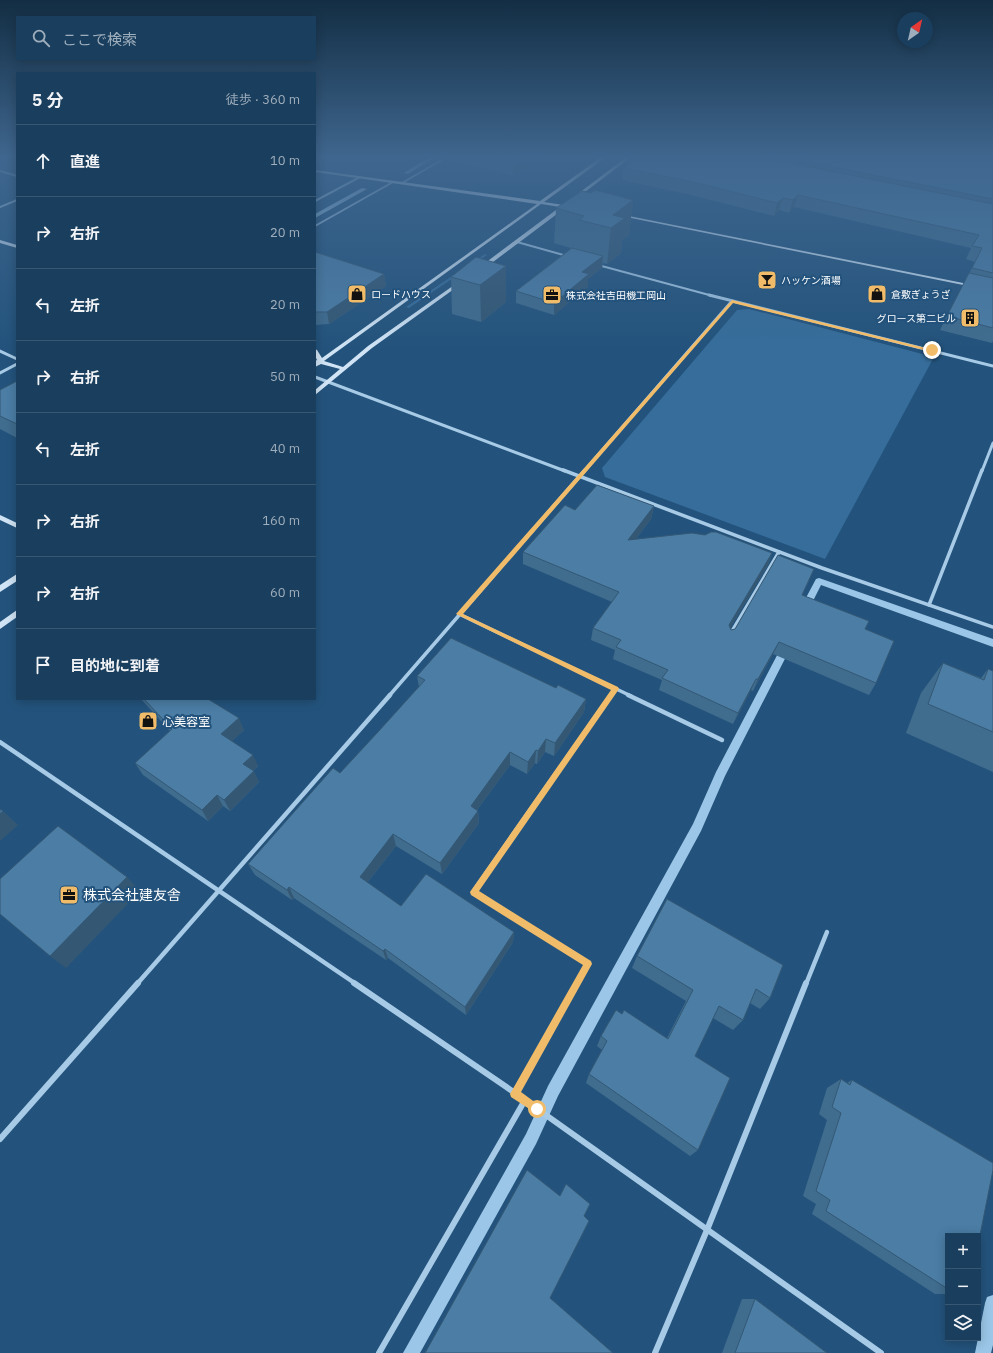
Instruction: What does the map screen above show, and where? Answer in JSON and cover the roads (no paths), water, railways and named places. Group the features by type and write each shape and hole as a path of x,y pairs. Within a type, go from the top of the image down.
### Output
{"street":[{"path":"318,361 515,221"},
{"path":"480,269 544,221"},
{"path":"652,221 993,290"},
{"path":"0,241 16,247"},
{"path":"517,242 569,257"},
{"path":"592,263 732,301 993,366"},
{"path":"316,392 370,347 462,282"},
{"path":"0,1139 219,892 732,301"},
{"path":"0,351 16,359"},
{"path":"318,361 344,369"},
{"path":"0,373 16,365"},
{"path":"316,377 779,552 993,627"},
{"path":"929,605 993,443"},
{"path":"0,517 16,525"},
{"path":"728,639 779,552"},
{"path":"0,589 16,578"},
{"path":"0,626 16,614"},
{"path":"459,614 722,740"},
{"path":"515,1094 588,964 474,892 615,689"},
{"path":"0,742 525,1100 881,1353"},
{"path":"655,1353 707,1230 827,932"},
{"path":"379,1353 525,1100"}],"waterway":[{"path":"805,609 819,581 993,643"},
{"path":"411,1353 531,1139 553,1091 697,827 720,775 787,645"},
{"path":"983,1353 993,1303"}],"place":[{"name":"ハッケン酒場","path":"767,280"},
{"name":"ロードハウス","path":"357,294"},
{"name":"倉敷ぎょうざ","path":"877,294"},
{"name":"株式会社吉田機工岡山","path":"552,295"},
{"name":"グロース第二ビル","path":"970,318"},
{"name":"心美容室","path":"148,721"},
{"name":"株式会社建友舎","path":"69,895"}]}
